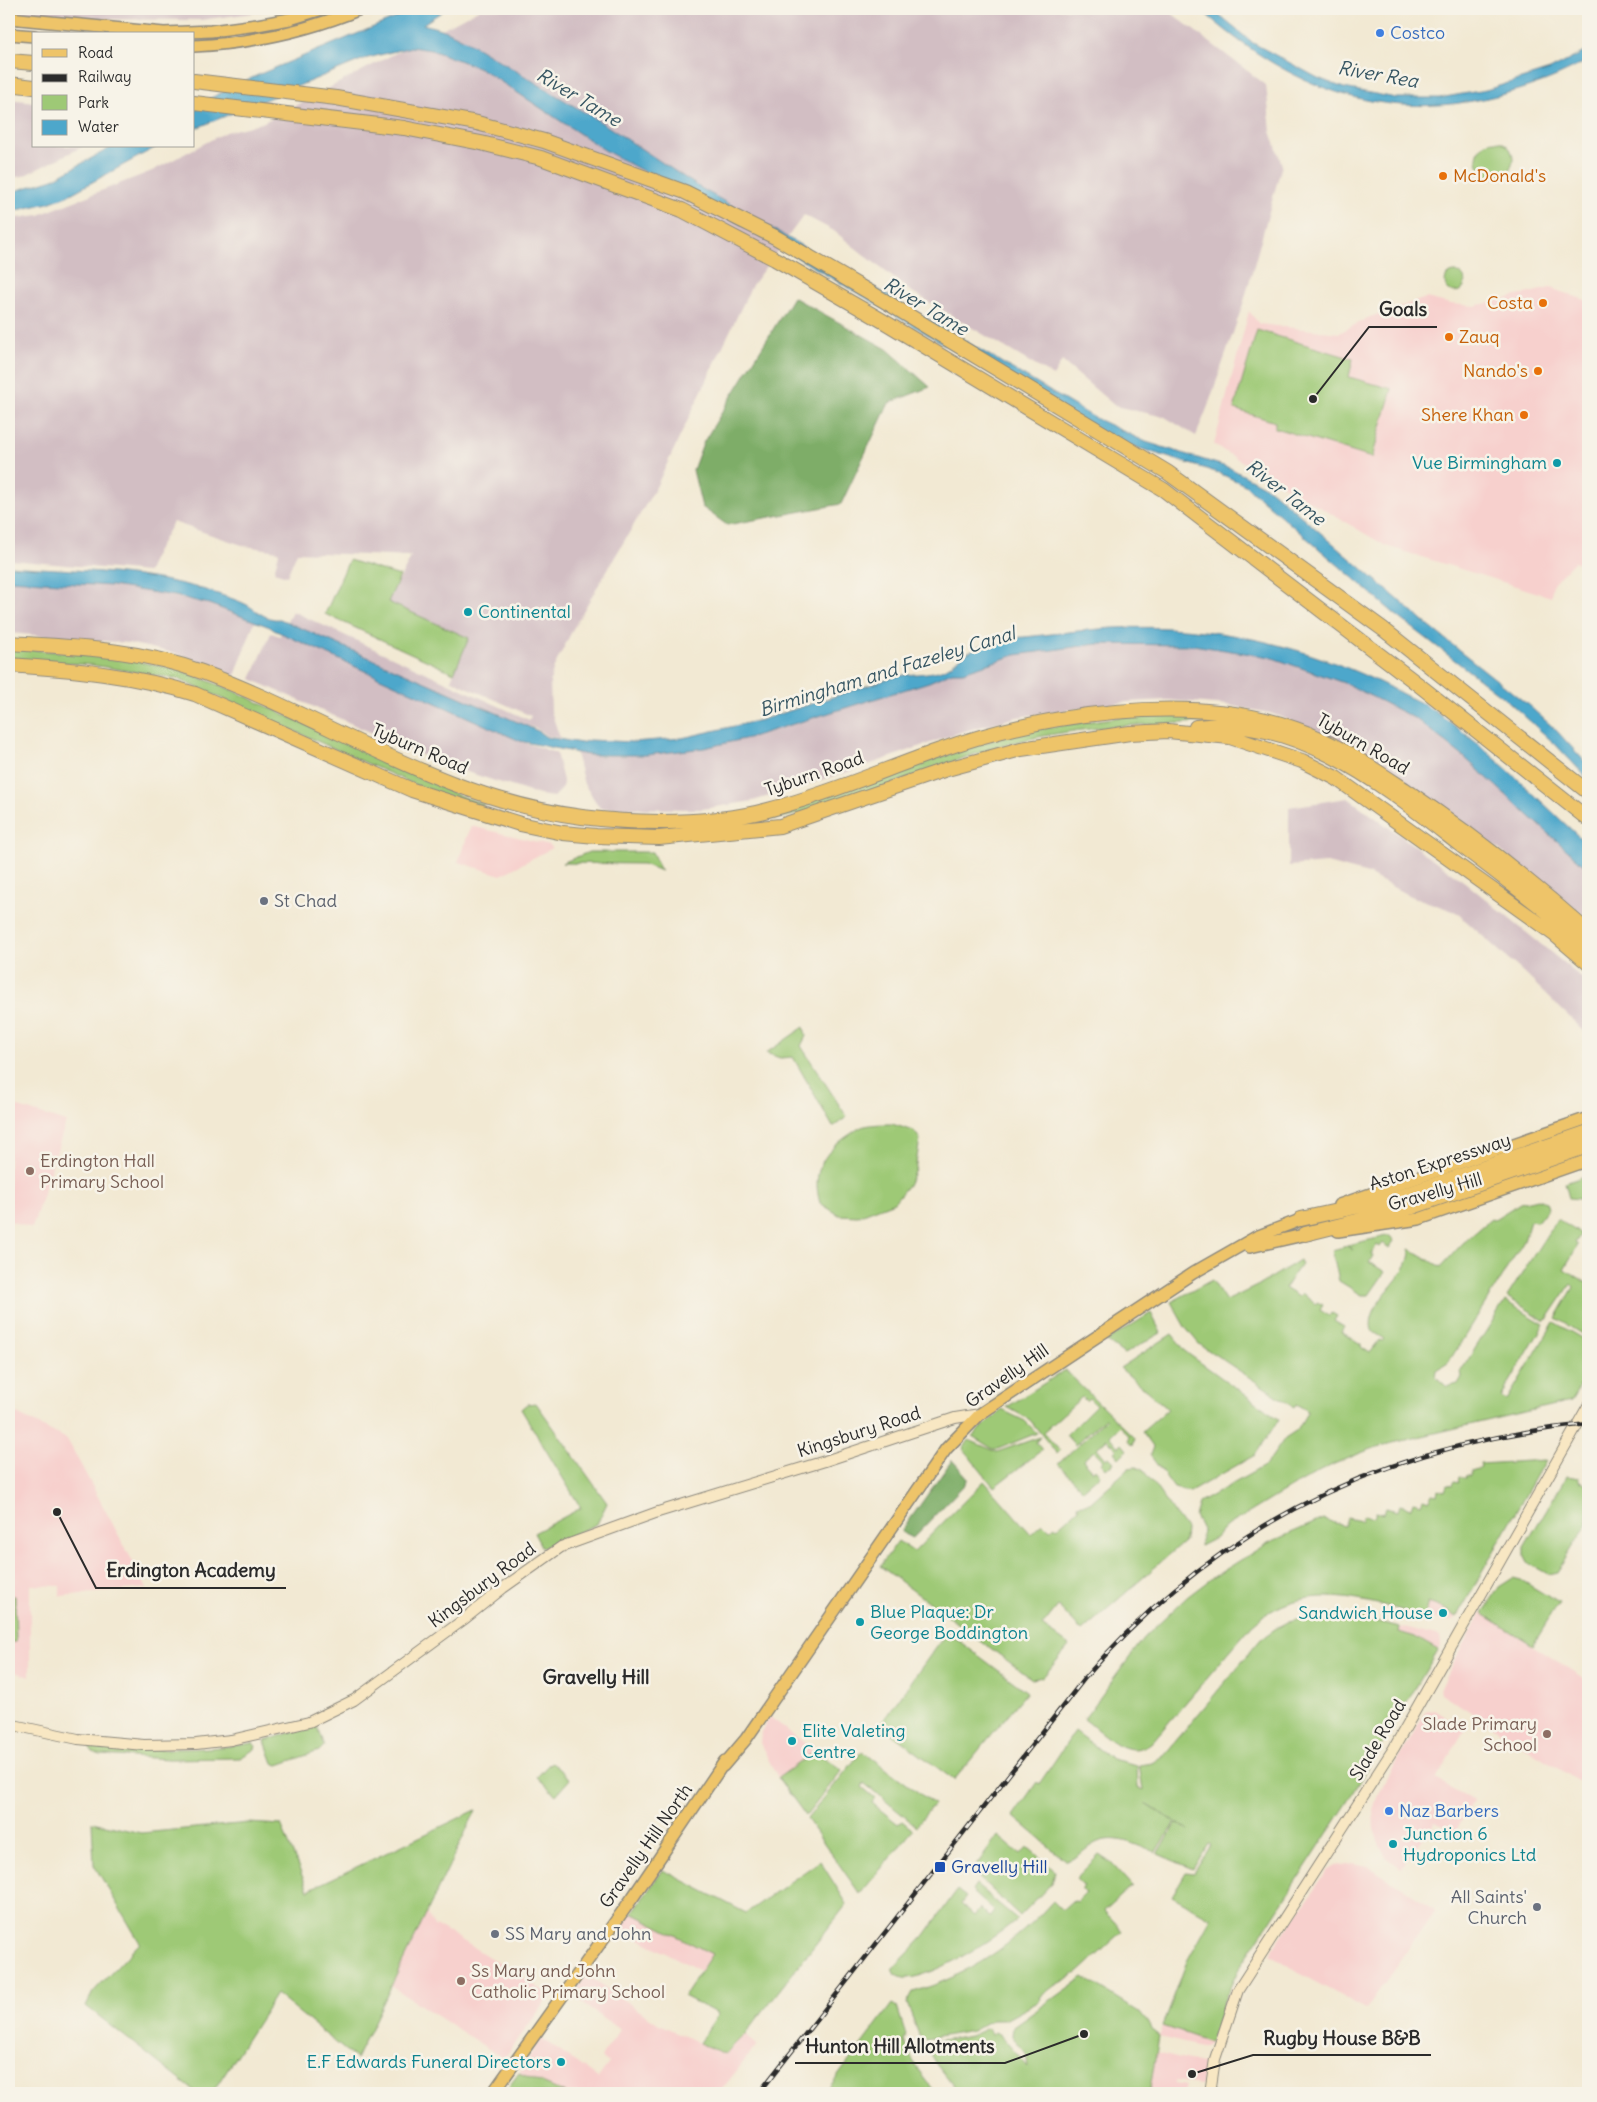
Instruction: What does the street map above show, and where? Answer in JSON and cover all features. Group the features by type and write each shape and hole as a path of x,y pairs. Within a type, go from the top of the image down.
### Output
{"highway":[{"path":"9,61 32,63"},
{"path":"195,82 336,98 477,123 544,141 685,192 757,228 883,300 1167,472 1383,629 1588,792"},
{"path":"9,84 32,87"},
{"path":"195,103 404,128 481,143 541,158 682,210 775,259 866,311 1164,490 1419,685 1588,819"},
{"name":"Tyburn Road","path":"9,643 110,650 164,661 201,672 398,763 449,783 536,810 596,818 655,821 708,819 764,811 801,800 964,741 1026,726 1087,716 1188,709 1230,713 1296,729 1323,740 1372,767 1450,821 1553,901 1588,932"},
{"path":"9,665 105,673 161,683 195,694 412,790 534,828 596,836 658,838 780,826 947,769 1021,749 1081,738 1222,725 1251,728 1280,734 1327,753 1357,769 1436,826 1588,943"},
{"path":"1168,731 1230,737 1302,761 1336,778 1554,934 1588,963"},
{"path":"1553,901 1588,943"},
{"name":"Aston Expressway","path":"1301,1219 1396,1198 1588,1132"},
{"name":"Aston Expressway","path":"1305,1234 1413,1207 1588,1146"}],"main road":[{"path":"188,32 257,25 290,19 322,9"},
{"path":"195,46 255,40 332,20 360,9"},
{"path":"9,18 154,32"},
{"path":"9,34 32,36"},
{"name":"Gravelly Hill","path":"746,1733 756,1714 768,1704 946,1449 980,1414 1192,1273 1256,1237 1301,1219 1588,1118"},
{"name":"Gravelly Hill","path":"1229,1253 1305,1234 1356,1229 1419,1219 1588,1160"},
{"name":"Gravelly Hill North","path":"493,2093 723,1766 731,1749 746,1733"}],"street":[{"name":"Slade Road","path":"1210,2093 1215,2059 1238,1990 1394,1748 1588,1406"},
{"name":"Kingsbury Road","path":"9,1724 78,1739 153,1744 231,1740 309,1722 354,1700 463,1620 503,1588 561,1547 658,1512 825,1461 955,1418 980,1414"}],"shaded area":[{"path":"9,9 283,9 200,20 98,19 9,12"},
{"path":"480,9 1166,9 1266,85 1271,131 1282,165 1244,301 1196,436 1165,417 1115,406 1062,361 1053,376 909,290 834,231 804,215 752,285 656,487 575,625 554,667 550,681 551,711 560,738 547,736 536,728 527,726 520,741 556,753 563,781 562,789 554,797 539,795 442,764 251,679 271,633 280,636 292,611 529,720 531,716 451,680 469,638 388,602 411,557 297,552 287,576 274,572 278,551 245,546 173,522 155,554 148,572 9,560 9,219 39,215 152,171 226,132 262,123"},
{"path":"9,99 32,102 32,148 80,148 23,176 9,178"},
{"path":"1550,288 1588,301 1588,565 1574,562 1553,583 1551,597 1386,546 1214,445 1249,311 1259,324 1339,333 1370,317 1426,298 1451,304 1475,306"},
{"path":"9,580 112,586 156,593 209,604 262,623 254,623 235,676 175,653 128,643 9,633"},
{"path":"1131,643 1214,647 1270,657 1347,684 1416,719 1464,757 1588,869 1588,918 1453,814 1372,758 1323,733 1270,713 1227,705 1168,700 1127,702 1017,717 961,732 854,770 753,801 702,809 600,808 584,784 576,753 602,756 646,755 704,748 769,732 929,682 952,672 963,672 1015,655 1097,644"},
{"path":"1348,798 1466,883 1588,983 1588,1035 1524,973 1456,912 1408,895 1368,874 1327,863 1289,866 1289,807"},
{"path":"471,826 550,845 552,848 501,875 458,862"},
{"name":"Erdington Hall Primary School","path":"9,1104 66,1122 32,1228 9,1221"},
{"path":"9,1410 67,1439 147,1588 60,1596 60,1586 30,1585 30,1677 9,1670"},
{"path":"1428,1603 1443,1608 1457,1617 1450,1622 1424,1616"},
{"name":"Slade Primary School","path":"1482,1613 1588,1681 1588,1775 1583,1784 1441,1693 1440,1687"},
{"path":"1400,1627 1440,1637 1441,1644 1438,1650 1415,1637 1399,1632"},
{"path":"1434,1709 1465,1729 1436,1779 1473,1801 1455,1832 1435,1822 1401,1868 1386,1857 1379,1843 1374,1829 1373,1810 1379,1792 1426,1711"},
{"path":"770,1717 815,1751 778,1778 760,1743 761,1732"},
{"path":"1354,1863 1367,1866 1410,1892 1435,1911 1366,2009 1302,1975 1270,1954 1327,1871 1335,1866"},
{"name":"Ss Mary and John Catholic Primary School","path":"426,1913 434,1926 442,1928 550,1995 504,2059 391,1986"},
{"path":"632,1913 712,1954 701,1971 620,1929"},
{"path":"587,1975 659,2024 725,2054 745,2034 757,2045 719,2093 565,2093 519,2073 541,2038 598,2078 609,2063 601,2057 620,2030 571,1996"},
{"path":"1163,2026 1210,2042 1205,2047 1201,2047 1159,2037"},
{"path":"1156,2052 1205,2064 1201,2085 1175,2081 1175,2084 1185,2086 1183,2093 1149,2093"}],"green space":[{"path":"1495,141 1502,142 1508,146 1512,152 1512,166 1508,172 1502,176 1495,177 1488,176 1482,172 1478,166 1477,159 1478,152 1482,146 1488,142"},
{"path":"1451,272 1459,272 1465,278 1465,286 1459,292 1451,292 1445,286 1445,278"},
{"path":"793,297 887,349 930,387 889,403 841,504 727,525 702,507 693,470 703,443"},
{"path":"1257,330 1353,359 1349,377 1392,389 1372,458 1275,428 1275,422 1234,409"},
{"path":"349,560 400,576 388,602 469,638 454,673 325,614"},
{"path":"9,648 111,656 180,670 232,690 458,795 484,804 483,806 440,796 178,679 92,665 9,659"},
{"path":"1187,715 1231,719 1230,722 1120,726 1039,737 984,751 822,808 786,817 734,824 1021,731 1127,716"},
{"path":"589,852 652,852 661,871 643,864 562,863"},
{"path":"804,1027 806,1036 801,1046 847,1117 833,1127 793,1057 780,1058 766,1053"},
{"path":"892,1124 914,1131 920,1139 915,1170 908,1185 894,1202 858,1216 839,1215 820,1203 817,1182 818,1173 821,1164 832,1149 861,1127"},
{"path":"1588,1175 1588,1200 1569,1198 1565,1183"},
{"path":"1537,1199 1546,1202 1548,1208 1537,1222 1530,1221 1524,1241 1448,1363 1437,1370 1436,1377 1447,1387 1458,1384 1462,1377 1461,1371 1505,1301 1544,1324 1501,1397 1507,1400 1554,1322 1588,1342 1588,1373 1571,1401 1380,1446 1357,1454 1327,1467 1296,1485 1224,1528 1216,1538 1200,1546 1202,1530 1195,1516 1199,1503 1266,1465 1285,1438 1297,1430 1308,1411 1296,1404 1294,1407 1199,1344 1185,1327 1171,1302 1212,1280 1226,1301 1261,1284 1300,1260 1302,1265 1296,1270 1285,1288 1299,1297 1302,1293 1315,1304 1317,1302 1323,1305 1320,1310 1329,1316 1332,1313 1337,1316 1334,1321 1344,1327 1341,1332 1361,1344 1361,1347 1370,1353 1380,1340 1383,1341 1385,1339 1372,1331 1371,1320 1375,1309 1404,1269 1409,1259 1410,1249 1441,1267 1462,1244 1491,1219 1493,1220 1520,1203"},
{"path":"1557,1219 1581,1234 1575,1243 1578,1245 1564,1269 1588,1283 1588,1338 1556,1318 1574,1287 1571,1284 1546,1321 1507,1297"},
{"path":"1390,1236 1394,1241 1389,1248 1383,1243 1380,1247 1377,1245 1371,1255 1373,1256 1369,1262 1385,1272 1369,1295 1362,1295 1339,1281 1332,1250 1347,1246 1353,1250 1347,1245"},
{"path":"1151,1313 1161,1333 1124,1354 1106,1341"},
{"path":"1172,1334 1187,1353 1279,1419 1255,1455 1190,1492 1174,1488 1150,1455 1153,1447 1142,1432 1168,1409 1120,1368"},
{"path":"1065,1370 1135,1438 1133,1445 1128,1439 1130,1437 1120,1426 1110,1436 1119,1447 1122,1444 1127,1450 1119,1458 1114,1452 1117,1449 1107,1439 1097,1448 1106,1459 1109,1457 1114,1462 1106,1469 1101,1463 1104,1461 1094,1451 1083,1460 1093,1471 1095,1469 1100,1475 1083,1490 1058,1464 1106,1419 1075,1445 1066,1435 1096,1405 1089,1398 1086,1401 1082,1397 1043,1432 1060,1451 1057,1454 1030,1420 1007,1407"},
{"path":"536,1403 607,1503 597,1524 542,1548 534,1533 581,1508 521,1409 527,1404"},
{"path":"1002,1410 1025,1421 1037,1433 998,1449 993,1449 972,1436"},
{"path":"1040,1437 1036,1442 1042,1450 994,1487 963,1449 969,1440 997,1452"},
{"path":"952,1460 968,1478 965,1484 913,1538 901,1532"},
{"path":"1545,1460 1457,1617 1443,1608 1428,1603 1424,1616 1379,1604 1335,1597 1293,1602 1272,1611 1252,1625 1152,1742 1134,1749 1116,1744 1084,1719 1144,1638 1187,1597 1212,1578 1268,1543 1323,1519 1344,1526 1347,1518 1361,1521 1364,1515 1374,1518 1376,1512 1383,1514 1385,1508 1398,1511 1400,1505 1411,1508 1413,1502 1421,1504 1423,1499 1429,1501 1432,1494 1437,1495 1438,1489 1444,1491 1446,1485 1452,1486 1454,1482 1458,1483 1459,1477 1465,1478 1466,1475 1470,1475 1471,1471 1481,1468 1480,1464"},
{"path":"1136,1467 1144,1471 1186,1529 1185,1541 1082,1631 1058,1606 1042,1626 1069,1646 1043,1677 1032,1679 880,1566 898,1541 914,1552 984,1481 1031,1534 1043,1523 1050,1530 1055,1526 1057,1528 1079,1508 1077,1505 1090,1503 1129,1468"},
{"path":"1566,1477 1579,1479 1579,1482 1588,1485 1588,1523 1557,1572 1548,1574 1528,1563 1524,1555 1524,1547"},
{"path":"1513,1578 1521,1580 1559,1603 1533,1645 1483,1614 1499,1587"},
{"path":"9,1596 15,1596 16,1642 9,1642"},
{"path":"1323,1613 1349,1615 1400,1627 1399,1632 1415,1637 1438,1650 1348,1802 1238,1970 1226,1996 1210,2042 1163,2026 1187,1961 1211,1918 1172,1896 1186,1872 1194,1873 1211,1845 1208,1844 1193,1869 1158,1854 1176,1823 1189,1830 1146,1804 1175,1822 1156,1853 1124,1841 1108,1840 1092,1845 1077,1856 1066,1861 1013,1816 1037,1782 1039,1784 1075,1731 1112,1759 1137,1765 1138,1788 1143,1790 1139,1765 1152,1763 1165,1754 1261,1639 1290,1621"},
{"path":"947,1632 1027,1692 954,1780 880,1725"},
{"path":"316,1724 324,1746 319,1751 278,1765 273,1763 265,1741"},
{"path":"253,1743 256,1746 255,1749 240,1758 169,1759 101,1755 92,1752 88,1745 191,1749"},
{"path":"815,1751 842,1770 806,1816 778,1778"},
{"path":"862,1751 934,1804 916,1826 864,1783 862,1787 875,1798 872,1803 898,1824 902,1821 913,1830 860,1894 807,1819"},
{"path":"551,1762 570,1779 556,1795 537,1777"},
{"path":"476,1810 356,2059 276,1994 212,2093 197,2093 86,2006 93,1992 140,1943 94,1865 92,1822 141,1833 249,1823 281,1825 308,1890"},
{"path":"998,1836 1021,1855 1027,1848 1030,1849 1055,1871 1052,1883 1020,1916 972,1871"},
{"path":"1099,1855 1111,1863 1132,1886 1104,1911 1123,1931 1079,1972 1054,1986 1040,1997 1041,1999 1038,2002 1005,2020 992,2020 972,2031 921,2040 907,2003 913,1992 953,1977 989,1957 1023,1931 1053,1901 1062,1910 1073,1900 1076,1902 1085,1893 1081,1889 1084,1886 1076,1878"},
{"path":"820,1861 847,1904 745,2034 725,2054 699,2043 718,2014 684,1996 712,1954 632,1913 663,1870 746,1913"},
{"path":"976,1885 1017,1919 980,1946 933,1971 906,1978 896,1975 893,1969 925,1935 957,1890 966,1897 961,1904 974,1916 980,1909 990,1917 994,1911 972,1891"},
{"path":"1083,1977 1139,2012 1159,2037 1149,2093 959,2093 936,2064 924,2044 970,2036 988,2028 991,2034 995,2032 1000,2035 1028,2067 1026,2053 1012,2036 1013,2027"},
{"path":"892,2004 897,2007 906,2035 904,2041 916,2067 936,2093 825,2093"},
{"path":"519,2073 565,2093 504,2093"}],"water":[{"path":"417,9 446,9 423,24 447,31 467,41 607,126 699,187 893,298 1093,417 1146,442 1230,468 1271,490 1430,627 1527,704 1555,729 1588,765 1588,779 1555,744 1509,702 1396,615 1245,485 1219,473 1122,443 990,372 746,227 606,151 480,68 431,50 411,47 364,59 195,129 195,106 260,74"},
{"path":"1200,9 1211,9 1253,43 1318,78 1344,88 1396,98 1439,98 1486,90 1550,70 1588,50 1588,60 1544,81 1496,96 1453,104 1413,105 1374,102 1337,92 1301,78 1266,59 1233,36"},
{"path":"110,148 154,148 67,196 48,203 9,212 9,193 53,179"},
{"path":"9,566 114,573 193,586 234,599 265,616 280,619 538,731 546,737 581,743 589,740 633,742 682,738 761,720 898,676 942,670 974,649 999,639 1099,629 1150,627 1187,629 1259,640 1329,661 1364,675 1431,709 1493,757 1588,845 1588,869 1464,757 1416,719 1347,684 1270,657 1193,645 1097,644 1015,655 963,672 952,672 929,682 748,738 704,748 646,755 588,755 520,741 270,627 209,604 175,596 112,586 9,580"}],"railway":[{"path":"759,2093 1084,1679 1135,1625 1190,1577 1248,1536 1310,1501 1375,1472 1443,1450 1514,1434 1588,1424"}],"place":[{"name":"Costco","path":"1380,33"},
{"name":"McDonald's","path":"1443,176"},
{"name":"Costa","path":"1543,303"},
{"name":"Zauq","path":"1449,337"},
{"name":"Nando's","path":"1538,371"},
{"name":"Goals","path":"1313,399"},
{"name":"Shere Khan","path":"1524,415"},
{"name":"Vue Birmingham","path":"1557,463"},
{"name":"Continental","path":"468,612"},
{"name":"St Chad","path":"264,901"},
{"name":"Erdington Hall Primary School","path":"30,1171"},
{"name":"Erdington Academy","path":"57,1512"},
{"name":"Sandwich House","path":"1443,1613"},
{"name":"Blue Plaque: Dr George Boddington","path":"860,1622"},
{"name":"Slade Primary School","path":"1547,1734"},
{"name":"Elite Valeting Centre","path":"792,1741"},
{"name":"Naz Barbers","path":"1389,1811"},
{"name":"Junction 6 Hydroponics Ltd","path":"1393,1844"},
{"name":"Gravelly Hill","path":"940,1867"},
{"name":"All Saints' Church","path":"1537,1907"},
{"name":"SS Mary and John","path":"495,1934"},
{"name":"Ss Mary and John Catholic Primary School","path":"461,1981"},
{"name":"Hunton Hill Allotments","path":"1084,2034"},
{"name":"E.F Edwards Funeral Directors","path":"561,2062"},
{"name":"Rugby House B&B","path":"1192,2074"}],"district":[{"name":"Gravelly Hill","path":"596,1677"}],"water label":[{"name":"River Rea","path":"1378,74"},
{"name":"River Tame","path":"579,97"},
{"name":"River Tame","path":"926,306"},
{"name":"River Tame","path":"1286,492"},
{"name":"Birmingham and Fazeley Canal","path":"887,671"}]}
